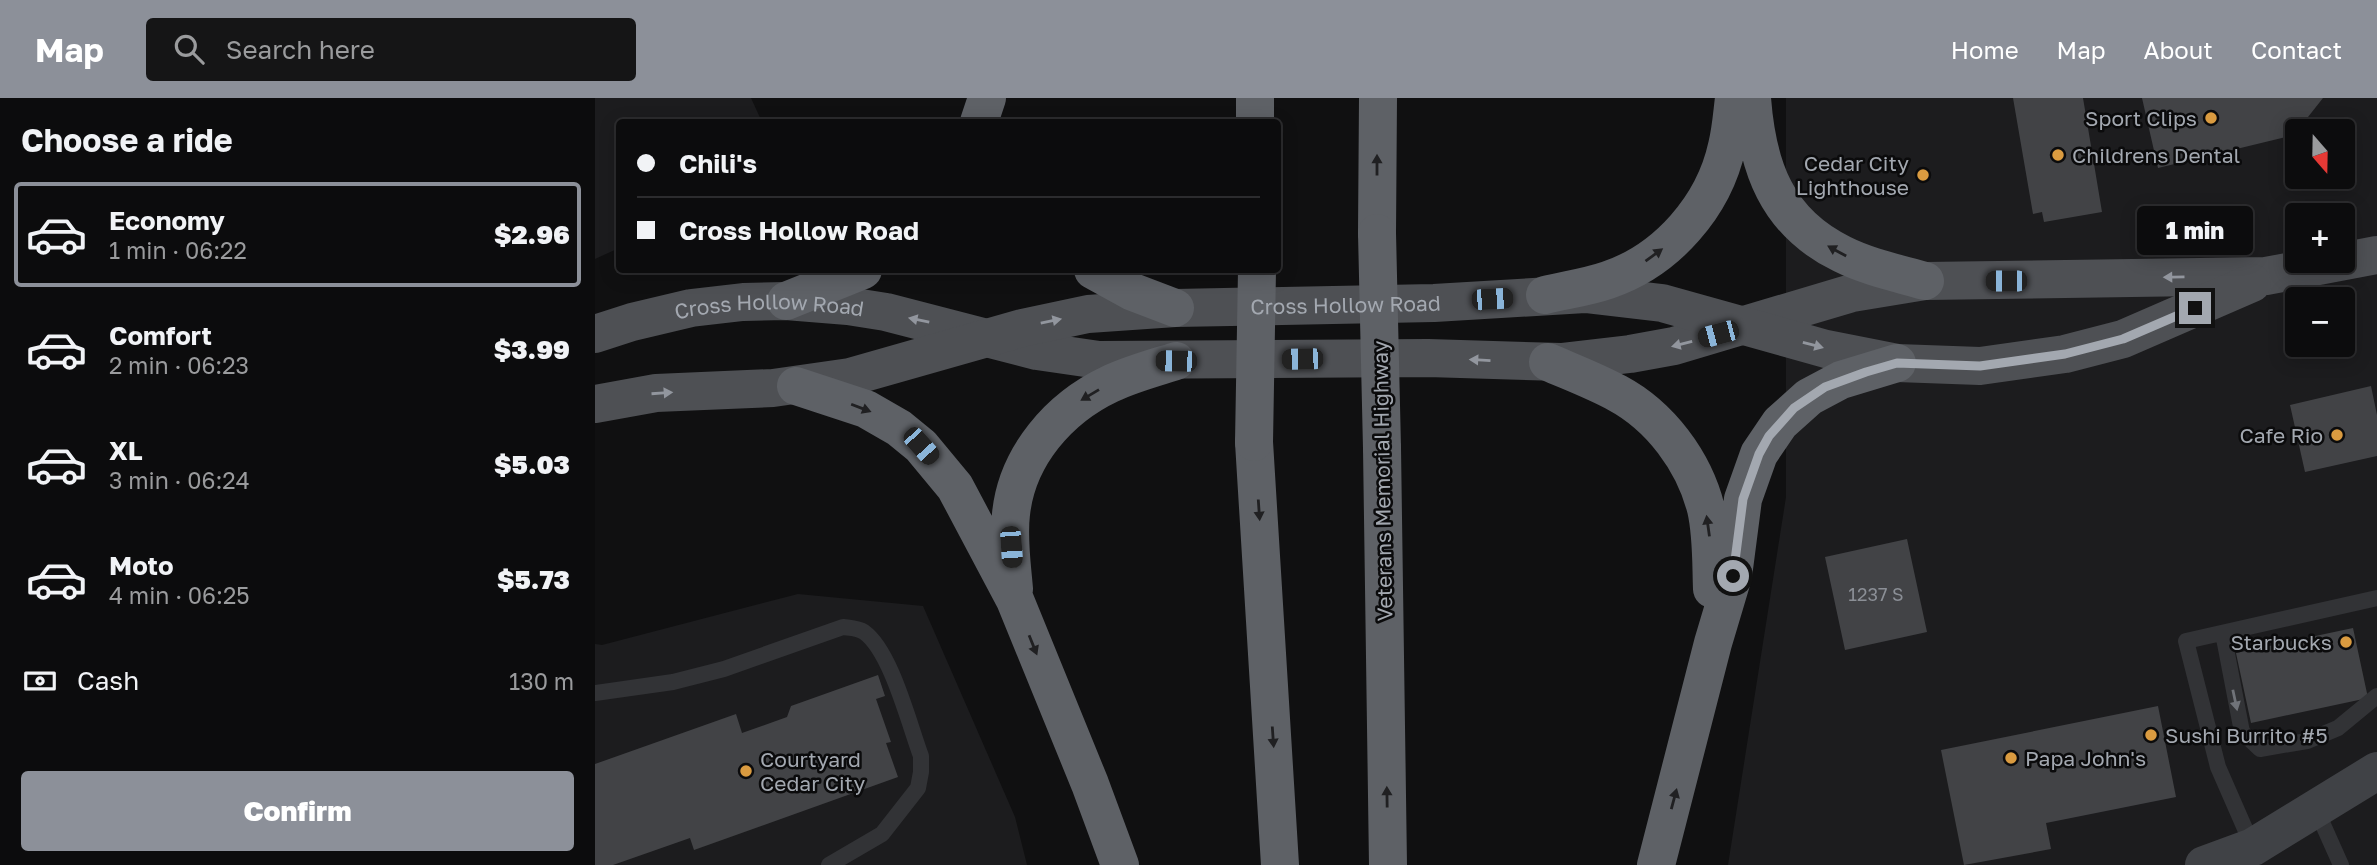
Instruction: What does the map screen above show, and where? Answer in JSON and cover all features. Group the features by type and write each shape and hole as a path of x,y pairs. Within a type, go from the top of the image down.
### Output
{"highway":[{"path":"980,119 987,98"},
{"path":"1005,98 1007,119"},
{"path":"1255,98 1255,119"},
{"name":"Veterans Memorial Highway","path":"1378,98 1377,233 1388,865"},
{"path":"1545,295 1609,279 1645,262 1677,237 1700,208 1720,169 1727,147 1734,98"},
{"path":"1752,98 1762,163 1789,214 1816,238 1842,254 1925,281"},
{"path":"786,301 856,273"},
{"path":"1098,273 1133,292 1175,308"},
{"path":"1257,273 1254,442 1280,865"},
{"path":"1014,600 1011,514 1019,481 1041,439 1083,399 1111,383 1176,361"},
{"path":"1548,362 1632,402 1668,435 1688,463 1702,494 1709,530 1713,643"},
{"path":"1656,865 1733,576 1743,499 1759,454 1769,436 1794,408 1825,387 1897,363"},
{"path":"796,386 866,410 899,428 921,446 964,501 1014,600 1094,792 1120,865"}],"main road":[{"name":"Cross Hollow Road","path":"595,334 632,321 691,308 743,302 786,301 886,312 1037,351 1099,360 1428,358 1548,362 1656,350 1852,293 1925,281 2266,276 2377,255"},
{"name":"Cross Hollow Road","path":"595,404 656,393 796,386 876,371 985,338 1075,316 1175,308 1434,303 1545,295 1598,294 1644,300 1748,325 1826,349 1897,363 1980,366 2065,354 2123,339 2266,276"},
{"path":"2204,865 2253,847 2377,771"}],"lane":[{"path":"2253,847 2218,767 2186,641 2377,598"},
{"path":"595,693 673,682 724,668 843,627 856,628 865,633 887,661 921,756 921,772 918,788 882,834 829,865"},
{"path":"2223,633 2242,732 2260,748 2307,741 2338,728 2377,696"},
{"path":"2316,809 2341,865"}],"shaded area":[{"path":"595,98 751,98 761,119 616,119 616,249 595,259"},
{"path":"1786,98 2377,98 2377,865 1728,865 1786,497"},
{"path":"798,594 923,606 1015,817 1027,865 595,865 595,644 602,645"}],"building":[{"name":"Childrens Dental","path":"2013,98 2083,98 2102,212 2044,222 2042,212 2033,214"},
{"name":"Sport Clips","path":"2142,98 2323,98 2308,117 2285,119 2285,137 2158,168"},
{"name":"Cafe Rio","path":"2371,386 2377,415 2377,456 2305,472 2290,405"},
{"path":"1907,539 1927,632 1845,650 1825,557"},
{"path":"2353,628 2368,698 2251,723 2236,653"},
{"name":"Courtyard Cedar City","path":"878,675 885,696 876,699 891,742 886,743 898,777 694,850 690,838 613,865 595,865 595,764 736,714 742,733 787,717 791,706"},
{"path":"2158,706 2176,797 2046,823 2051,849 1964,865 1941,750"}],"place":[{"name":"Sport Clips","path":"2211,118"},
{"name":"Childrens Dental","path":"2058,155"},
{"name":"Cedar City Lighthouse","path":"1923,175"},
{"name":"Cafe Rio","path":"2337,435"},
{"name":"Starbucks","path":"2346,642"},
{"name":"Sushi Burrito #5","path":"2151,735"},
{"name":"Papa John's","path":"2011,758"},
{"name":"Courtyard Cedar City","path":"746,771"}],"route":[{"path":"1733,576 1743,499 1759,454 1769,436 1794,408 1825,387 1897,363 1980,366 2065,354 2123,339 2195,308"}]}
